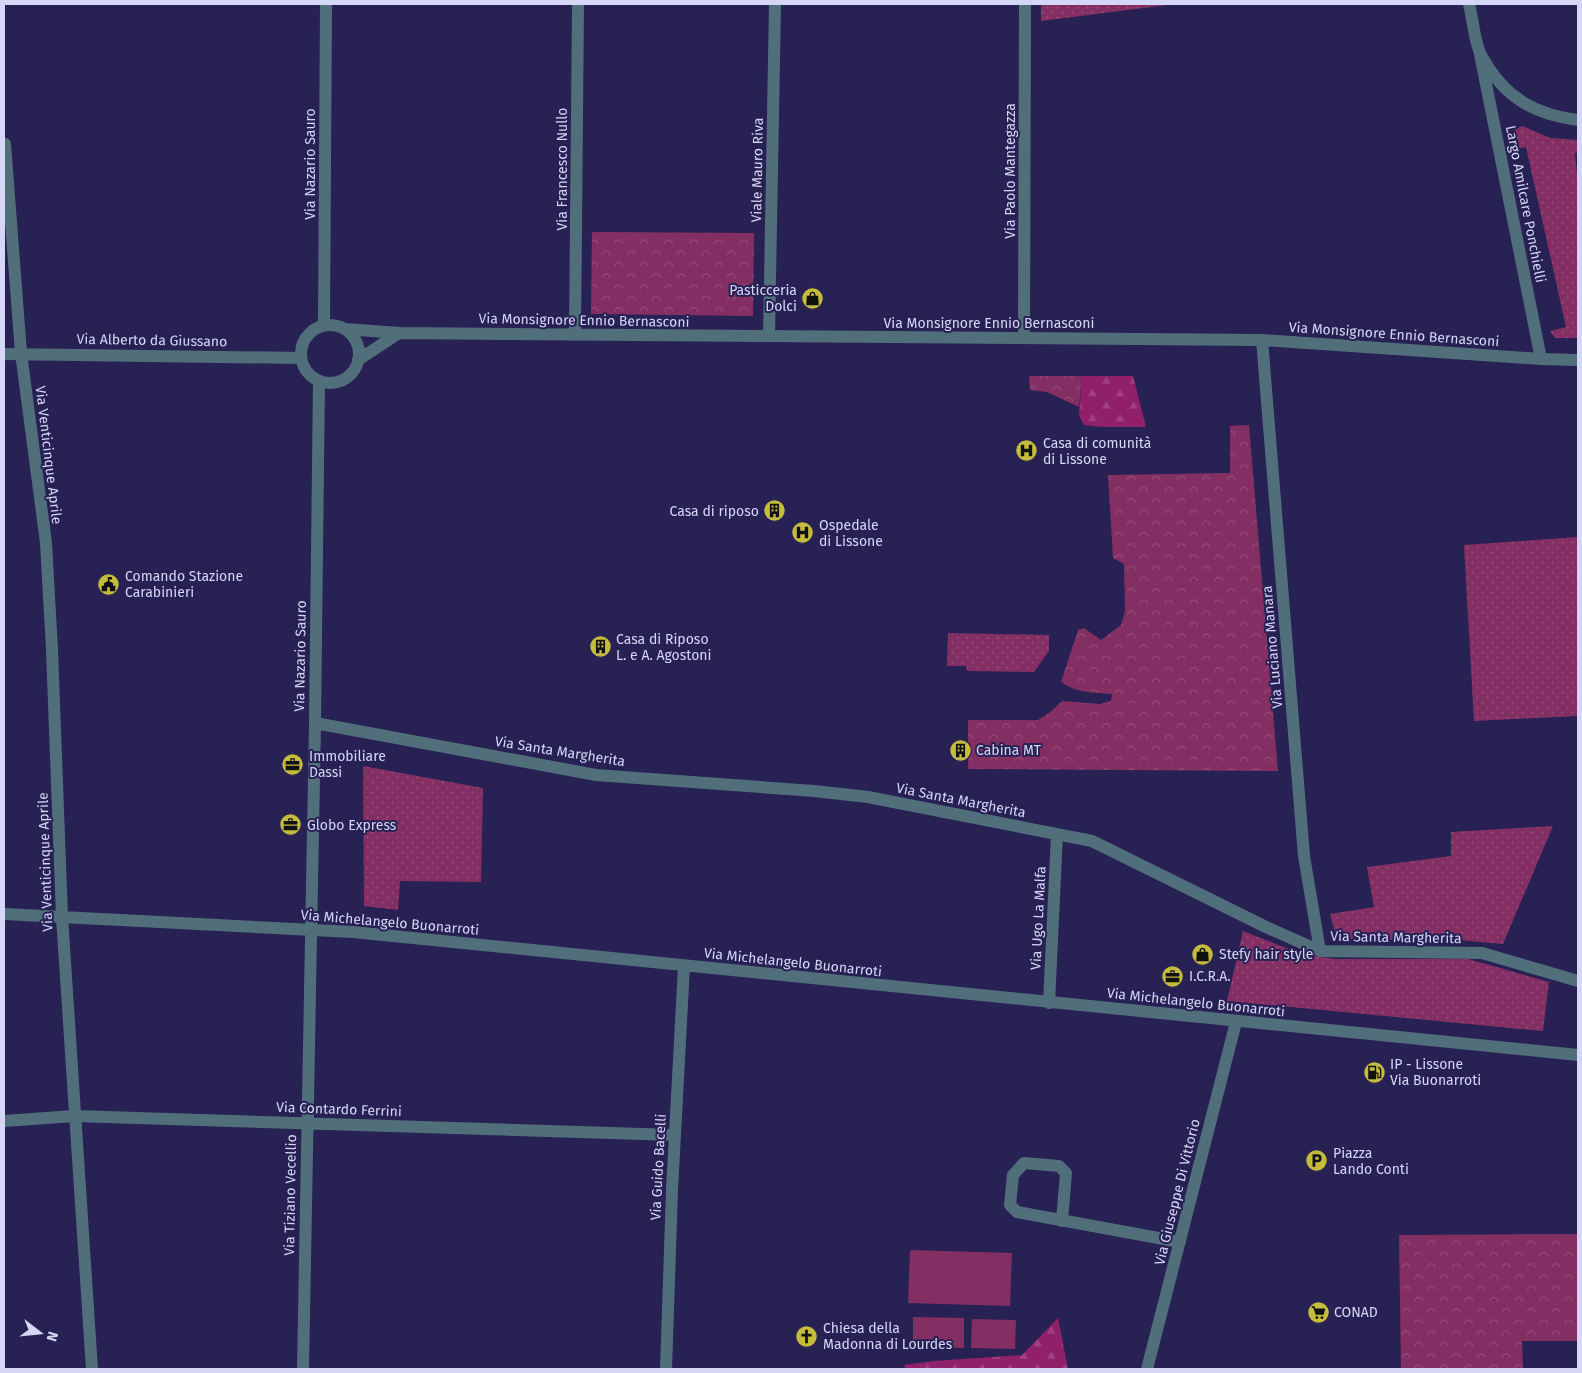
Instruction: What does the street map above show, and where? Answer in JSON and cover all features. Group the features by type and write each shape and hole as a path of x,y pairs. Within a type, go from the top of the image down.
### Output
{"street":[{"name":"Via Nazario Sauro","path":"324,325 326,4"},
{"name":"Via Francesco Nullo","path":"575,335 578,4"},
{"name":"Viale Mauro Riva","path":"770,336 775,4"},
{"name":"Via Paolo Mantegazza","path":"1024,338 1025,4"},
{"name":"Largo Amilcare Ponchielli","path":"1469,4 1541,359"},
{"path":"1480,54 1495,78 1521,102 1541,112 1560,118 1578,120"},
{"name":"Via Venticinque Aprile","path":"5,144 21,353 46,544 62,917 92,1369"},
{"path":"324,325 345,329 351,334 356,343 358,360 354,370 338,382 319,381 307,372 301,358 301,347 305,338 314,329 324,325"},
{"name":"Via Monsignore Ennio Bernasconi","path":"345,329 399,333 1262,340 1578,360"},
{"path":"358,360 399,333"},
{"name":"Via Luciano Manara","path":"1262,340 1304,856 1320,951"},
{"name":"Via Alberto da Giussano","path":"4,354 301,358"},
{"name":"Via Nazario Sauro","path":"310,930 315,723 319,381"},
{"name":"Via Santa Margherita","path":"315,723 596,775 814,791 868,797 1092,841 1266,928 1320,951 1482,953 1578,981"},
{"name":"Via Ugo La Malfa","path":"1049,1003 1057,834"},
{"name":"Via Michelangelo Buonarroti","path":"4,914 353,932 1578,1055"},
{"name":"Via Tiziano Vecellio","path":"303,1369 310,930"},
{"name":"Via Guido Bacelli","path":"666,1369 674,1135 684,966"},
{"name":"Via Giuseppe Di Vittorio","path":"1147,1369 1236,1022"},
{"name":"Via Contardo Ferrini","path":"4,1121 74,1116 674,1135"},
{"path":"1062,1221 1066,1173 1059,1166 1024,1163 1013,1175 1010,1205 1017,1212 1062,1221 1180,1242"}],"green space":[{"path":"1041,4 1175,4 1041,21"},
{"path":"1522,126 1550,138 1578,140 1578,152 1575,153 1578,185 1578,338 1555,338 1550,331 1566,327 1526,147 1516,149 1513,131"},
{"path":"592,232 754,233 753,316 591,314"},
{"path":"1029,376 1082,376 1079,407 1047,392 1030,390"},
{"path":"1082,376 1133,376 1146,427 1084,425 1079,416"},
{"path":"1249,425 1278,771 968,769 968,720 1038,720 1062,701 1100,704 1111,701 1112,694 1080,691 1061,682 1078,630 1084,628 1101,640 1121,625 1125,611 1124,564 1113,558 1108,475 1230,473 1230,426"},
{"path":"1578,537 1578,716 1474,721 1464,545"},
{"path":"948,633 1049,635 1049,651 1034,672 967,671 966,666 947,666"},
{"path":"363,766 483,788 481,882 400,881 398,910 364,906"},
{"path":"1553,826 1503,944 1446,939 1356,940 1336,936 1330,914 1374,907 1367,867 1451,856 1451,832"},
{"path":"1243,931 1301,954 1335,959 1468,959 1549,982 1543,1031 1227,1001"},
{"path":"1578,1234 1578,1341 1522,1341 1523,1369 1401,1369 1399,1235"},
{"path":"910,1250 1012,1253 1010,1306 908,1303"},
{"path":"913,1317 964,1318 964,1348 913,1347"},
{"path":"1058,1318 1068,1369 906,1369 904,1365 1022,1355"},
{"path":"972,1319 1016,1320 1015,1349 971,1348"}],"place":[{"name":"Pasticceria Dolci","path":"813,298"},
{"name":"Casa di comunità di Lissone","path":"1027,451"},
{"name":"Casa di riposo","path":"775,511"},
{"name":"Ospedale di Lissone","path":"803,533"},
{"name":"Comando Stazione Carabinieri","path":"109,584"},
{"name":"Casa di Riposo L. e A. Agostoni","path":"600,647"},
{"name":"Cabina MT","path":"960,750"},
{"name":"Immobiliare Dassi","path":"293,764"},
{"name":"Globo Express","path":"291,825"},
{"name":"Stefy hair style","path":"1203,954"},
{"name":"I.C.R.A.","path":"1173,976"},
{"name":"IP - Lissone Via Buonarroti","path":"1374,1072"},
{"name":"Piazza Lando Conti","path":"1317,1161"},
{"name":"CONAD","path":"1318,1312"},
{"name":"Chiesa della Madonna di Lourdes","path":"807,1336"}]}
